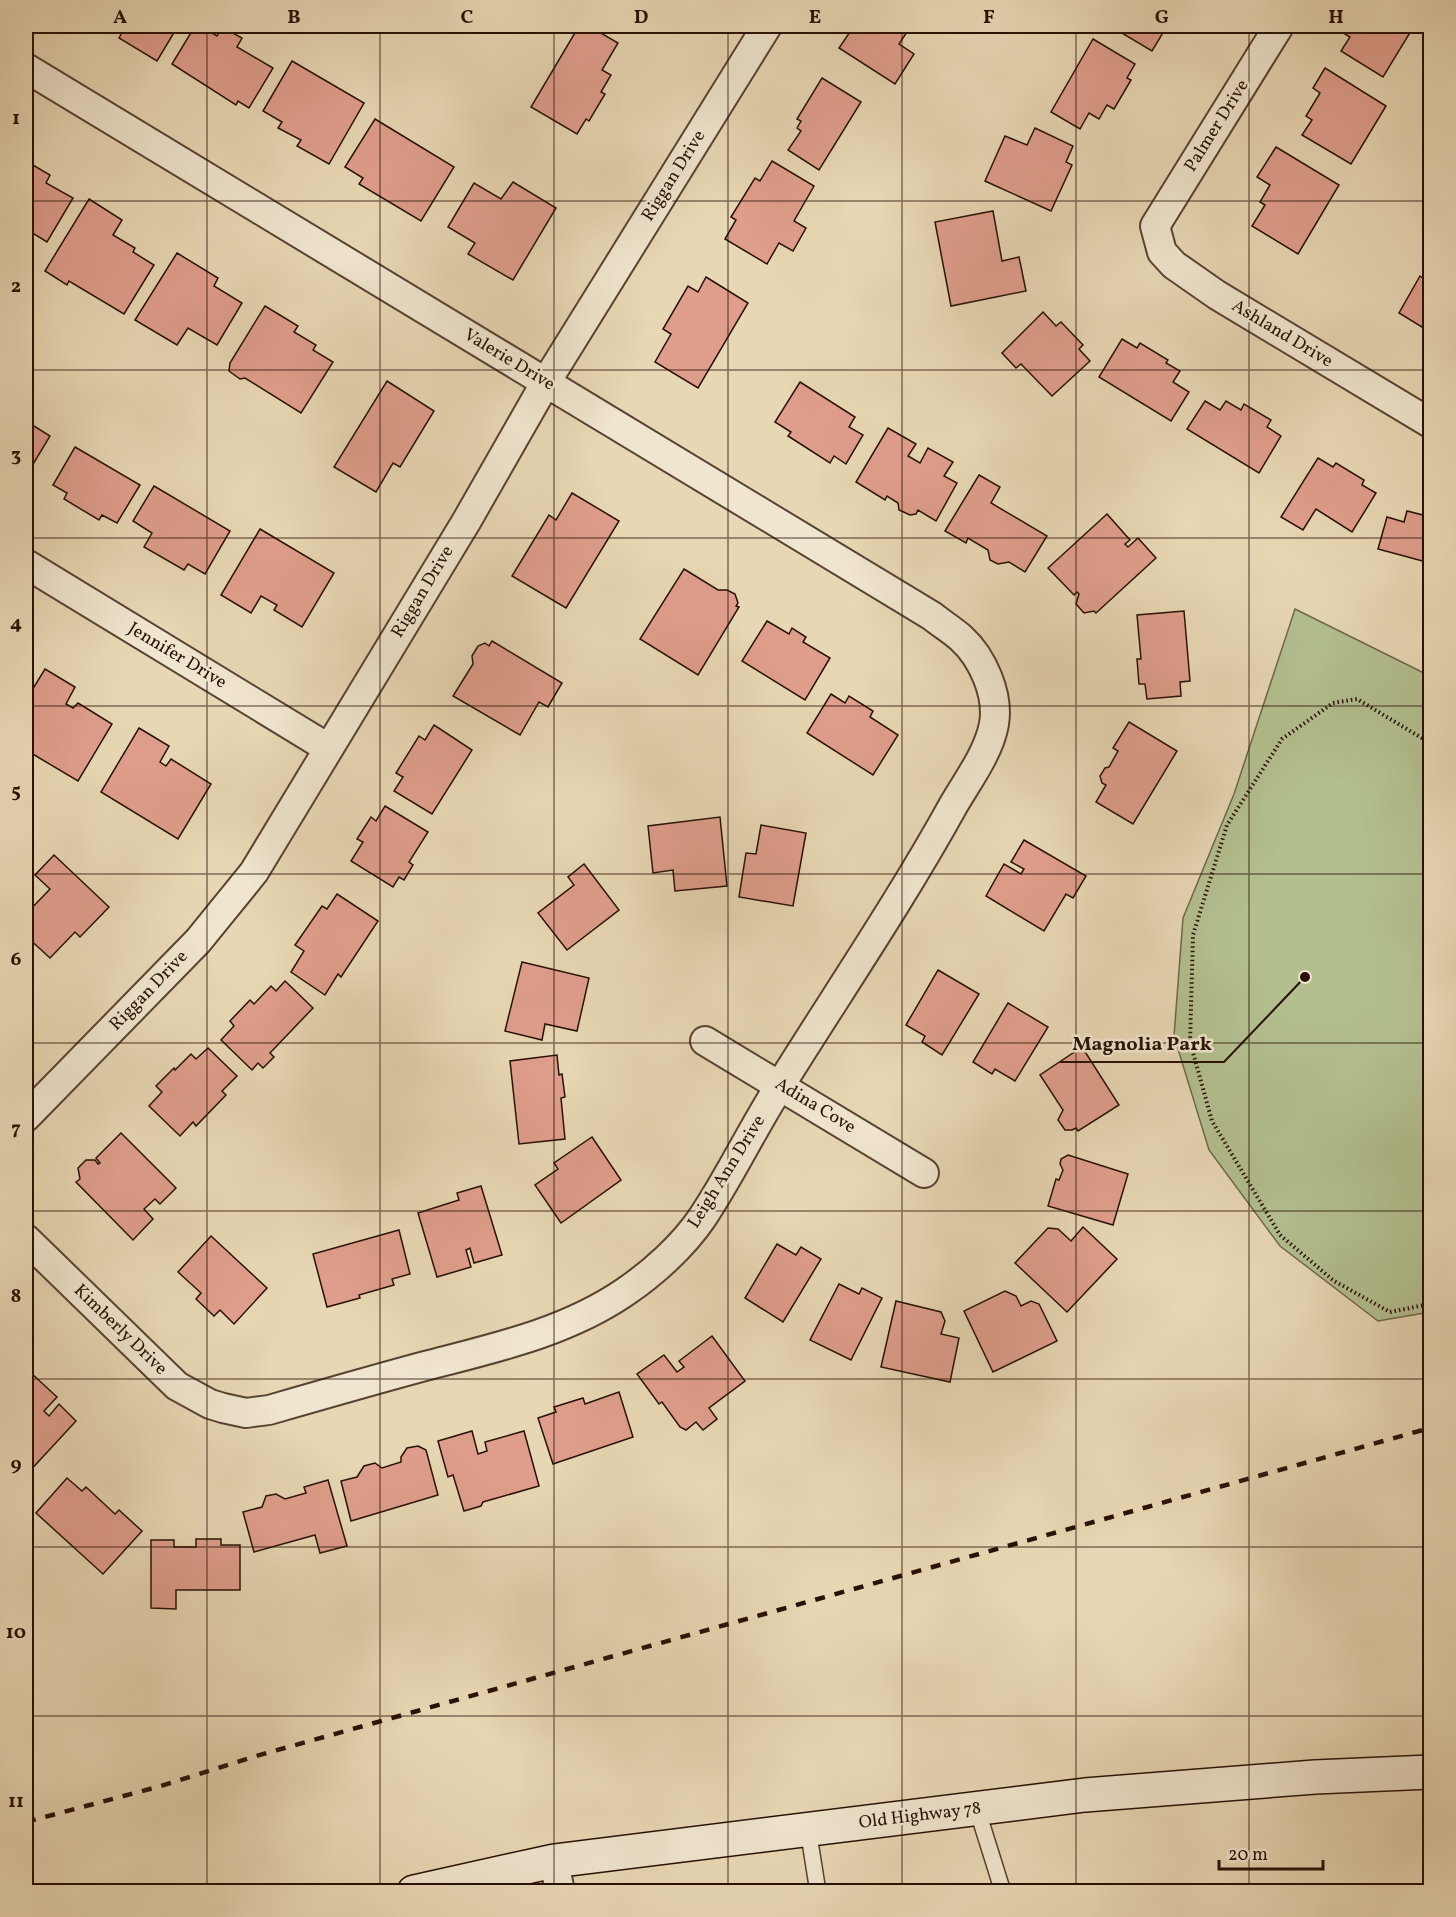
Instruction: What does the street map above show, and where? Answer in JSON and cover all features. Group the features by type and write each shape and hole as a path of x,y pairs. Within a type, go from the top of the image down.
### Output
{"main road":[{"name":"Old Highway 78","path":"414,1892 557,1876 808,1829 1085,1795 1431,1772"}],"street":[{"name":"Riggan Drive","path":"26,1117 198,941 254,872 466,522 546,382 767,26"},
{"name":"Palmer Drive","path":"1155,226 1279,26"},
{"name":"Valerie Drive","path":"26,68 932,616 963,640 982,666"},
{"name":"Ashland Drive","path":"1155,226 1162,252 1174,265 1217,295 1431,423"},
{"name":"Jennifer Drive","path":"26,564 328,747"},
{"name":"Leigh Ann Drive","path":"223,1408 246,1413 270,1410 520,1340 570,1323 628,1290 673,1253 701,1219 780,1086 877,935 941,829 985,749 994,726 995,710 991,688 982,666"},
{"name":"Adina Cove","path":"705,1041 924,1173"},
{"name":"Kimberly Drive","path":"26,1239 177,1386 210,1404 223,1408"}],"lane":[{"path":"977,1809 1004,1892"},
{"path":"808,1829 818,1892"}],"path":[{"path":"1431,743 1357,699 1333,703 1282,739 1227,825 1193,934 1190,1042 1212,1121 1280,1235 1334,1281 1390,1312 1431,1304"}],"green space":[{"path":"1295,609 1430,676 1430,1312 1378,1321 1280,1246 1209,1150 1174,1036 1183,918 1234,794"}],"building":[{"path":"122,26 178,26 157,61 119,38 125,27"},
{"path":"195,26 217,36 222,27 242,38 237,47 273,68 249,108 238,101 236,105 172,64"},
{"path":"510,26 525,26 520,32"},
{"path":"579,26 589,26 618,43 602,70 611,75 601,92 605,94 589,121 586,119 577,134 531,107"},
{"path":"854,26 911,26 899,44 914,54 895,84 839,48"},
{"path":"1110,26 1167,26 1152,51"},
{"path":"1351,26 1414,26 1383,77 1341,51 1350,37 1345,34"},
{"path":"1093,39 1135,64 1127,78 1131,80 1114,109 1107,105 1099,119 1089,113 1080,129 1051,112"},
{"path":"292,61 364,103 329,164 297,146 301,140 278,128 282,122 263,111"},
{"path":"1325,68 1386,106 1351,164 1302,135 1312,120 1306,116 1320,93 1313,88"},
{"path":"822,78 861,102 819,170 788,150 801,131 797,128 801,121 797,119"},
{"path":"375,119 454,167 421,221 359,184 363,178 345,167"},
{"path":"1035,128 1073,146 1066,162 1072,165 1051,211 985,181 1005,136 1027,145"},
{"path":"1276,147 1339,185 1298,254 1252,226 1265,205 1260,202 1270,185 1257,177"},
{"path":"26,161 50,175 46,183 73,198 47,242 26,229"},
{"path":"772,161 814,186 794,221 806,228 793,251 779,243 767,264 725,239 736,220 731,217 755,178 760,181"},
{"path":"513,182 556,208 513,280 468,254 475,243 448,227 474,183 501,199"},
{"path":"89,199 122,220 113,235 135,248 133,252 154,265 124,314 69,281 67,285 45,271"},
{"path":"993,211 1002,261 1019,257 1026,291 951,306 935,222"},
{"path":"177,253 218,278 214,286 242,303 217,345 188,328 177,345 135,320"},
{"path":"1420,276 1430,283 1430,332 1399,313"},
{"path":"706,277 748,303 698,388 655,362 671,334 663,329 688,286 698,292"},
{"path":"265,306 298,326 294,332 316,345 313,350 333,362 301,413 245,378 240,379 229,371 230,363"},
{"path":"1043,312 1056,326 1061,322 1083,345 1079,349 1090,361 1052,396 1021,364 1016,368 1002,353"},
{"path":"1122,339 1137,348 1140,343 1168,360 1166,363 1180,371 1173,382 1189,392 1171,421 1099,377"},
{"path":"387,381 434,411 400,467 393,463 376,492 334,467"},
{"path":"800,382 855,417 849,427 863,435 846,464 834,456 830,463 788,436 791,432 775,422"},
{"path":"1205,401 1220,410 1226,401 1241,410 1244,404 1271,420 1267,427 1281,436 1259,473 1187,429"},
{"path":"26,421 50,436 26,476"},
{"path":"888,428 916,444 908,456 920,463 928,448 953,462 944,476 957,483 936,521 918,510 916,514 910,515 899,510 898,503 887,496 885,500 856,482"},
{"path":"75,447 140,485 117,523 102,515 99,520 64,499 67,493 53,485"},
{"path":"1318,458 1333,467 1336,463 1364,480 1362,485 1376,493 1352,532 1316,509 1303,530 1281,517"},
{"path":"979,475 1000,487 991,503 1047,536 1025,572 1009,562 998,564 990,560 988,550 968,538 966,543 945,531"},
{"path":"154,486 230,531 205,574 188,564 184,570 144,547 152,533 133,521"},
{"path":"572,493 619,521 566,608 512,576 549,515 556,520"},
{"path":"1425,509 1430,510 1430,563 1378,549 1387,517 1404,522 1407,511 1423,515"},
{"path":"1107,514 1130,540 1125,544 1128,547 1138,538 1156,558 1096,613 1094,611 1084,613 1076,604 1079,594 1077,592 1074,595 1048,568"},
{"path":"260,529 334,573 302,627 274,610 277,605 261,596 251,613 221,595"},
{"path":"684,569 718,590 727,590 735,594 738,603 736,606 739,607 698,675 640,639"},
{"path":"1184,611 1190,681 1180,682 1181,696 1147,699 1145,684 1139,684 1137,659 1141,659 1137,615"},
{"path":"767,621 789,634 792,628 806,637 803,642 830,658 805,700 742,661"},
{"path":"492,641 562,683 548,707 539,702 520,735 453,696 473,664 472,656 478,646 485,643 489,646"},
{"path":"45,669 75,687 66,704 73,708 78,703 112,724 78,781 26,750 26,700"},
{"path":"831,694 845,703 849,696 873,711 870,717 898,735 873,775 807,733"},
{"path":"1129,722 1177,751 1133,824 1096,802 1106,785 1102,783 1100,776 1105,768 1109,767 1118,751 1113,748"},
{"path":"434,725 472,750 432,814 394,791 403,777 396,773 419,736 425,740"},
{"path":"139,728 169,746 160,762 166,766 171,759 211,784 178,839 101,792"},
{"path":"385,806 428,832 409,862 413,865 404,880 399,877 393,887 351,861 363,842 357,839 371,817 376,821"},
{"path":"720,817 727,886 675,891 673,870 653,873 648,826"},
{"path":"761,825 806,833 793,906 739,897 746,853 756,854"},
{"path":"1024,840 1086,876 1073,898 1066,894 1044,931 986,896 1004,864 1021,874 1024,869 1011,862"},
{"path":"54,855 109,907 80,937 75,932 50,958 26,936 26,914 50,889 35,875"},
{"path":"584,864 619,910 567,950 538,913 574,885 568,877"},
{"path":"337,894 378,921 341,977 338,974 325,995 291,972 304,951 295,945 322,906 327,909"},
{"path":"522,962 589,978 577,1031 545,1024 542,1040 505,1031"},
{"path":"938,970 979,994 942,1055 922,1042 925,1036 906,1025"},
{"path":"285,981 313,1008 270,1053 274,1057 263,1068 258,1063 252,1070 221,1040 234,1026 230,1021 250,1000 254,1004 271,986 276,991"},
{"path":"1008,1003 1048,1027 1015,1081 995,1069 992,1074 973,1062"},
{"path":"1082,1047 1119,1105 1078,1131 1076,1128 1065,1130 1058,1120 1063,1110 1040,1075"},
{"path":"208,1048 237,1076 222,1091 226,1095 196,1126 193,1122 180,1136 149,1106 162,1092 156,1086 174,1068 175,1070 191,1054 196,1059"},
{"path":"557,1055 565,1097 561,1098 565,1139 519,1144 510,1061"},
{"path":"121,1133 176,1188 160,1204 155,1199 144,1209 153,1219 133,1240 76,1182 80,1179 78,1168 86,1160 95,1160 98,1164 100,1163 96,1158"},
{"path":"592,1137 621,1180 561,1223 535,1185 558,1169 554,1163"},
{"path":"1068,1155 1128,1174 1113,1225 1048,1206 1056,1179 1059,1180 1063,1170 1060,1164 1061,1159"},
{"path":"481,1186 502,1255 474,1263 470,1248 466,1250 471,1267 437,1277 418,1213 459,1200 457,1193"},
{"path":"1083,1227 1117,1259 1067,1312 1015,1263 1048,1228 1058,1229 1071,1241"},
{"path":"399,1230 410,1274 392,1279 394,1285 327,1307 313,1254"},
{"path":"211,1236 267,1288 234,1324 220,1310 214,1316 196,1299 201,1293 178,1272"},
{"path":"777,1244 796,1255 801,1247 821,1259 783,1322 745,1298"},
{"path":"839,1284 859,1294 862,1288 882,1298 851,1360 810,1340"},
{"path":"1005,1291 1016,1296 1021,1306 1031,1301 1039,1304 1057,1341 993,1372 964,1311"},
{"path":"896,1301 941,1312 945,1321 941,1334 959,1338 950,1382 881,1367"},
{"path":"712,1336 745,1381 709,1408 717,1419 703,1430 696,1422 686,1430 680,1427 662,1402 659,1404 637,1374 664,1355 677,1372 684,1367 679,1361"},
{"path":"30,1372 57,1397 44,1411 49,1416 59,1404 76,1421 26,1475 26,1377"},
{"path":"619,1392 633,1437 553,1464 538,1418 556,1412 554,1407 583,1398 585,1404"},
{"path":"472,1431 478,1454 487,1451 485,1442 524,1431 539,1486 483,1502 481,1506 464,1511 453,1475 448,1477 438,1441"},
{"path":"418,1446 426,1450 438,1495 351,1521 341,1481 357,1477 364,1466 375,1463 382,1468 401,1462 401,1457 407,1448"},
{"path":"67,1478 82,1491 86,1487 115,1514 119,1510 142,1531 103,1574 36,1513"},
{"path":"328,1480 347,1546 320,1553 315,1535 254,1552 243,1512 262,1507 266,1496 276,1494 285,1499 306,1493 304,1487"},
{"path":"196,1539 221,1539 221,1545 240,1545 240,1590 176,1590 176,1609 151,1608 151,1540 174,1540 174,1547 196,1547"}],"railway":[{"path":"26,1822 161,1786 256,1756 1430,1428"}],"place":[{"name":"Magnolia Park","path":"1305,977"}]}
